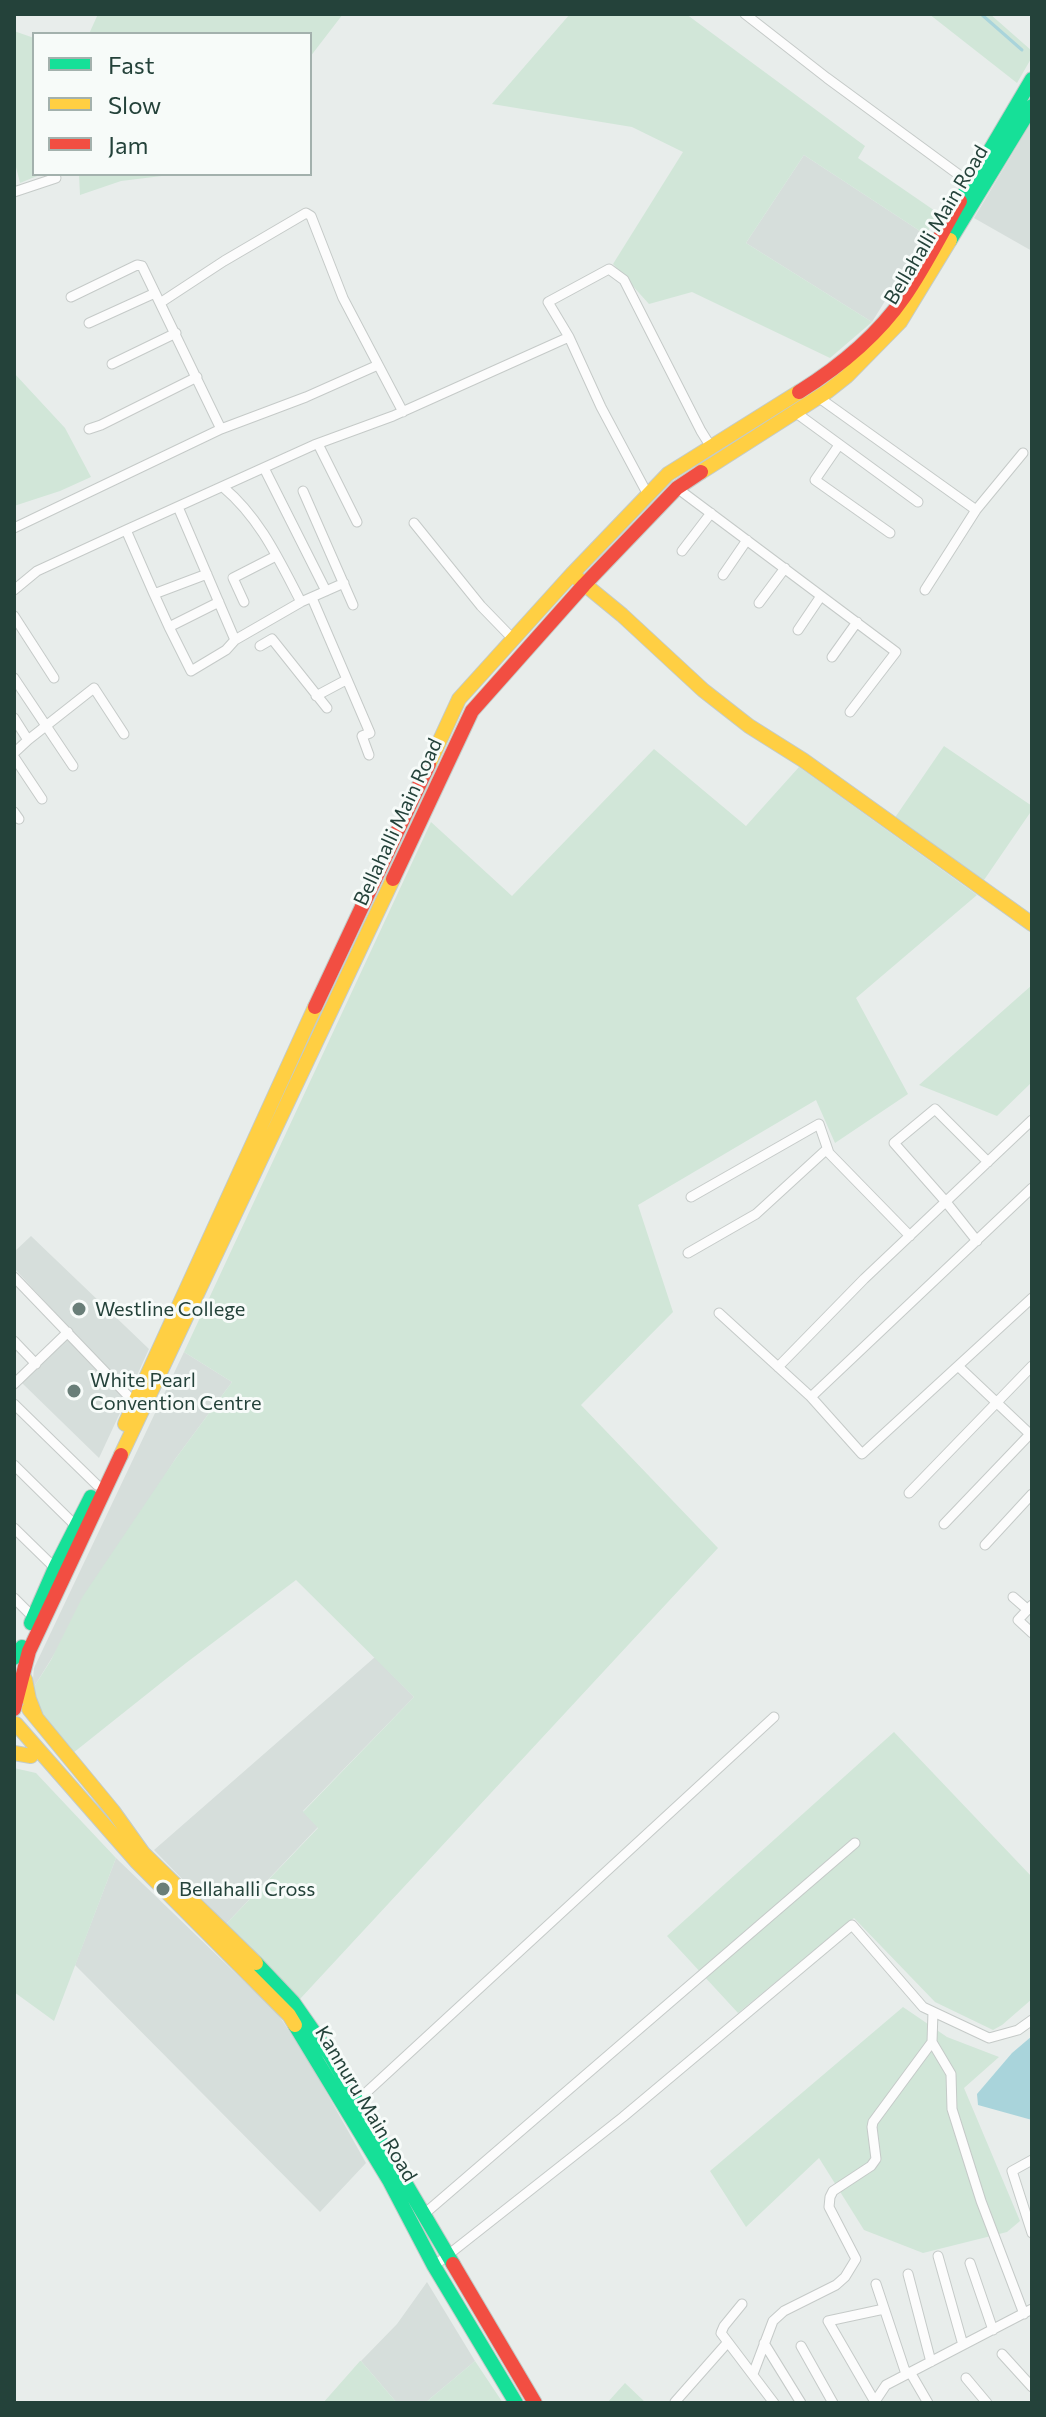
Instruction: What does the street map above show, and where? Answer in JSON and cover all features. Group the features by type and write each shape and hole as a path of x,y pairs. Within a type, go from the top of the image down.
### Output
{"main road":[{"name":"Bellahalli Main Road","path":"19,1660 29,1651 305,1027 459,699 668,474 818,380 854,353 891,315 906,295 1032,79"},
{"name":"Bellahalli Main Road","path":"19,1713 19,1660 55,1568 138,1407 472,711 584,585 677,488 847,376 900,322 1032,106"},
{"path":"572,574 622,615 703,690 749,726 803,760 1032,924"},
{"path":"19,1660 26,1689 19,1713 31,1756 86,1819 140,1857"},
{"path":"19,1713 94,1814 234,1939 293,2002 330,2055 535,2403"},
{"path":"19,1713 113,1811 140,1857"},
{"path":"14,1753 31,1756"},
{"name":"Kannuru Main Road","path":"140,1857 289,2015 389,2180 434,2266 516,2403"}],"street":[{"path":"745,14 970,183"},
{"path":"14,192 56,178"},
{"path":"89,323 158,298 306,213 311,216 343,298 403,412"},
{"path":"71,297 137,265 144,269 221,429"},
{"path":"648,495 601,407 569,337 548,302 609,269 624,280 711,447"},
{"path":"112,364 176,333"},
{"path":"14,590 37,571 126,530 318,444 403,412 514,364 569,337"},
{"path":"14,528 221,429 306,397 378,365"},
{"path":"89,429 197,377"},
{"path":"818,397 976,510"},
{"path":"795,412 918,502"},
{"path":"318,444 357,522"},
{"path":"839,445 815,480 890,533"},
{"path":"925,590 976,510 1023,453"},
{"path":"264,468 326,591"},
{"path":"223,487 241,502 258,525 301,602"},
{"path":"677,488 896,652 850,712"},
{"path":"303,491 353,605"},
{"path":"178,507 235,640"},
{"path":"682,551 711,513"},
{"path":"414,523 481,606 513,639"},
{"path":"126,530 191,671 226,650 235,640 301,602 344,583"},
{"path":"723,575 747,540"},
{"path":"244,602 233,578 276,556"},
{"path":"759,603 785,568"},
{"path":"154,594 207,574"},
{"path":"798,630 821,596"},
{"path":"312,598 370,733 360,732 369,755"},
{"path":"169,627 219,602"},
{"path":"14,616 54,678"},
{"path":"832,657 857,622"},
{"path":"260,646 272,639 327,708"},
{"path":"14,678 73,766"},
{"path":"316,696 346,680"},
{"path":"42,799 14,755 45,725 94,688 124,734"},
{"path":"14,718 28,740"},
{"path":"977,1241 894,1143 935,1109 988,1162"},
{"path":"778,1367 864,1279 1032,1120"},
{"path":"691,1197 819,1124 829,1153 910,1236"},
{"path":"688,1253 756,1214 827,1149"},
{"path":"811,1397 1032,1188"},
{"path":"14,1277 138,1407"},
{"path":"719,1313 811,1397 862,1454 1032,1298"},
{"path":"14,1384 68,1332"},
{"path":"14,1341 36,1364"},
{"path":"944,1524 1031,1434 958,1366"},
{"path":"909,1493 1032,1366"},
{"path":"14,1404 97,1485"},
{"path":"14,1465 76,1526"},
{"path":"985,1545 1032,1494"},
{"path":"14,1528 55,1568"},
{"path":"1013,1597 1030,1608 1018,1620 1032,1633"},
{"path":"14,1598 34,1618"},
{"path":"357,2101 774,1717"},
{"path":"423,2215 855,1843"},
{"path":"434,2266 623,2117 852,1925 923,2007 989,2038 1018,2030 1032,2020"},
{"path":"884,2309 828,2321 874,2402 886,2385 1028,2311 981,2201 952,2109 951,2074 932,2042 933,2012"},
{"path":"753,2374 773,2321 784,2311 836,2285 856,2259 829,2207 830,2197 833,2191 871,2166 876,2159 873,2122 932,2042"},
{"path":"1032,2160 1012,2171 1030,2218 1032,2233"},
{"path":"938,2256 963,2345"},
{"path":"970,2263 993,2330"},
{"path":"908,2274 931,2362"},
{"path":"876,2284 908,2373 928,2403"},
{"path":"742,2304 721,2333 774,2403"},
{"path":"675,2402 728,2342"},
{"path":"764,2343 801,2403"},
{"path":"801,2346 833,2403"},
{"path":"1002,2354 1032,2387"},
{"path":"966,2378 987,2403"}],"shaded area":[{"path":"1032,121 1032,251 974,218"},
{"path":"804,155 926,235 872,322 746,243"},
{"name":"Westline College","path":"31,1236 149,1349 129,1393 14,1268 14,1252"},
{"name":"White Pearl Convention Centre","path":"68,1338 126,1400 99,1458 22,1383"},
{"path":"184,1352 232,1382 176,1458 32,1690 34,1668"},
{"path":"375,1657 414,1697 303,1811 318,1827 226,1924 154,1850"},
{"path":"116,1858 278,2014 310,2063 366,2163 320,2212 75,1965"},
{"path":"427,2282 475,2361 425,2403 397,2403 361,2361 397,2324"}],"green space":[{"path":"98,14 343,14 312,54 312,32 90,32"},
{"path":"570,14 686,14 865,146 858,158 938,213 926,235 804,155 746,243 872,322 830,358 692,292 649,304 613,264 683,152 632,127 492,104"},
{"path":"929,14 990,14 1032,51 1032,57 1017,83"},
{"path":"14,31 32,37 32,176 37,176 20,183 14,159"},
{"path":"79,176 162,176 121,181 80,195"},
{"path":"14,373 65,428 91,477 14,506"},
{"path":"944,746 1032,806 984,880 894,819"},
{"path":"654,749 746,826 799,767 977,895 856,998 908,1094 835,1143 816,1100 638,1205 673,1312 581,1405 718,1548 300,1999 226,1924 318,1828 303,1812 414,1697 296,1580 73,1753 40,1713 32,1690 83,1596 176,1458 232,1382 184,1352 431,822 512,896"},
{"path":"1032,985 1032,1082 997,1116 919,1085"},
{"path":"894,1732 1032,1877 1032,1999 993,2030 935,2002 854,1918 738,2013 667,1936"},
{"path":"14,1768 36,1773 116,1858 54,2021 14,1992"},
{"path":"903,2007 947,2037 999,2057 964,2088 1020,2221 1007,2232 923,2253 864,2230 819,2158 746,2227 710,2171"},
{"path":"360,2361 397,2403 323,2403"},
{"path":"475,2361 503,2403 425,2403"},
{"path":"625,2383 646,2403 607,2403"}],"water":[{"path":"1032,2036 1032,2120 978,2105 977,2094 1012,2053"}],"waterway":[{"path":"981,14 1022,50"}],"traffic: fast":[{"path":"960,201 1032,79"},
{"path":"950,240 1032,106"},
{"path":"31,1623 91,1497"},
{"path":"14,1658 22,1647"},
{"path":"256,1963 293,2002 330,2055 453,2264"},
{"path":"295,2025 389,2180 434,2266 516,2403"}],"traffic: slow":[{"path":"701,472 847,376 900,322 950,240"},
{"path":"429,764 459,699 668,474 799,392"},
{"path":"572,574 622,615 703,690 749,726 803,760 1032,924"},
{"path":"121,1455 393,879"},
{"path":"125,1424 315,1007"},
{"path":"25,1679 36,1717"},
{"path":"29,1709 113,1811 143,1853 256,1963"},
{"path":"16,1724 136,1861 289,2015 295,2025"},
{"path":"14,1753 31,1756"}],"traffic: jam":[{"path":"799,392 856,350 882,325 919,274 960,201"},
{"path":"393,879 472,711 584,585 677,488 701,472"},
{"path":"315,1007 429,764"},
{"path":"14,1709 29,1651 121,1455"},
{"path":"453,2264 535,2403"}],"place":[{"name":"Westline College","path":"79,1309"},
{"name":"White Pearl Convention Centre","path":"74,1391"},
{"name":"Bellahalli Cross","path":"163,1889"}]}
